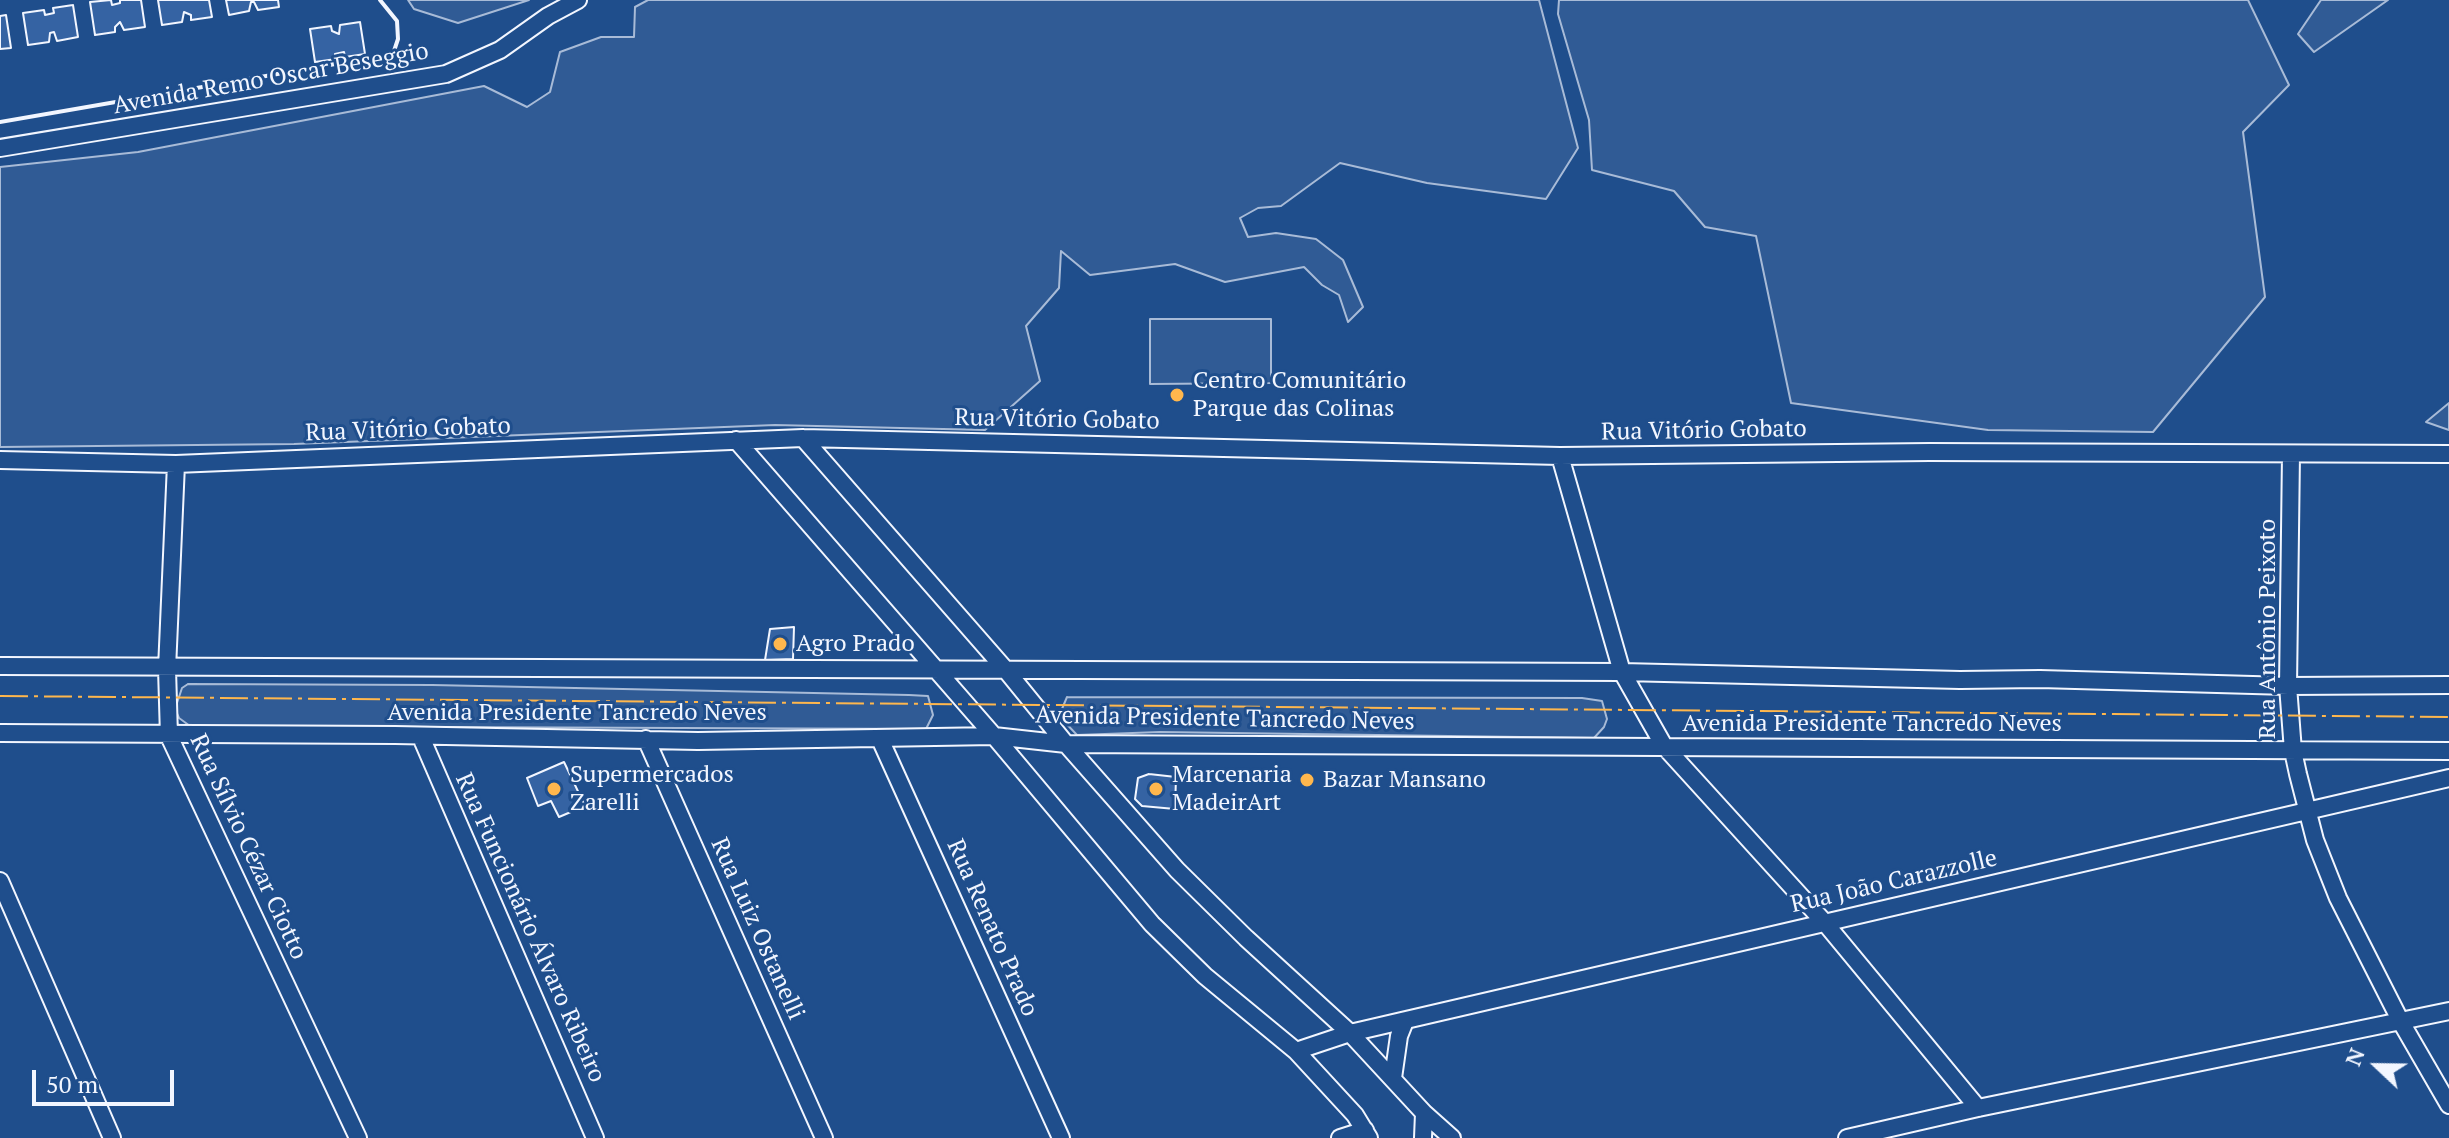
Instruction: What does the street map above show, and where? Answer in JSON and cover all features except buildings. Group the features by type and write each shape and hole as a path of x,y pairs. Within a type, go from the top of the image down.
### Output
{"street":[{"name":"Avenida Remo Oscar Beseggio","path":"0,148 446,74 500,50 548,16 578,0"},
{"name":"Rua Vitório Gobato","path":"0,460 176,464 803,438 1560,456 1930,452 2449,454"},
{"path":"803,438 1177,870 1350,1033 1424,1113 1452,1138"},
{"path":"736,440 994,736 1152,924 1205,976 1296,1051 1355,1115 1367,1134 1340,1138"},
{"name":"Rua Antônio Peixoto","path":"2291,454 2288,686 2293,751 2315,840 2338,898 2401,1022 2449,1105"},
{"path":"1560,456 1622,672 1664,746 1825,923 1978,1108"},
{"name":"Rua Sílvio Cézar Ciotto","path":"176,464 167,669 169,736 358,1138"},
{"name":"Avenida Presidente Tancredo Neves","path":"0,666 1622,672 2288,686 2449,685"},
{"name":"Avenida Presidente Tancredo Neves","path":"0,733 646,739 994,736 1066,744 2449,751"},
{"name":"Rua Funcionário Álvaro Ribeiro","path":"421,737 595,1138"},
{"name":"Rua Luiz Ostanelli","path":"646,739 824,1138"},
{"name":"Rua Renato Prado","path":"880,739 1061,1138"},
{"name":"Rua João Carazzolle","path":"1296,1051 1350,1033 2449,778"},
{"path":"0,881 112,1138"},
{"path":"1847,1138 2449,1011"},
{"path":"1393,1078 1399,1036 1405,1021"},
{"path":"1423,1138 1424,1113"}],"shaded area":[{"path":"408,0 529,0 458,23 414,9"},
{"path":"648,0 1539,0 1578,148 1546,199 1427,183 1340,163 1281,206 1258,208 1240,218 1248,237 1276,233 1316,239 1343,260 1363,307 1348,322 1339,295 1322,285 1304,267 1225,282 1175,264 1090,275 1061,251 1059,288 1026,326 1040,381 985,430 775,425 294,444 0,447 0,167 138,152 484,86 527,107 550,92 560,52 601,37 634,37 635,7"},
{"path":"1559,0 2248,0 2289,85 2243,132 2265,297 2153,432 1988,430 1791,403 1756,236 1705,227 1674,191 1592,170 1589,120 1558,14"},
{"path":"2321,0 2388,0 2314,52 2298,34"},
{"path":"1150,319 1271,319 1271,383 1150,384"},
{"path":"2449,403 2449,430 2426,422"},
{"path":"188,684 432,685 909,695 928,696 933,715 926,729 190,726 179,718 175,709 182,688"},
{"path":"1067,697 1582,698 1602,701 1607,719 1594,738 1160,732 1077,735 1059,716"}],"wall":[{"path":"0,122 393,54 398,39 397,21 380,0"}],"power":[{"path":"0,696 2449,717"}],"place":[{"name":"Centro Comunitário Parque das Colinas","path":"1177,395"},
{"name":"Agro Prado","path":"780,644"},
{"name":"Bazar Mansano","path":"1307,780"},
{"name":"Supermercados Zarelli","path":"554,789"},
{"name":"Marcenaria MadeirArt","path":"1156,789"}]}
